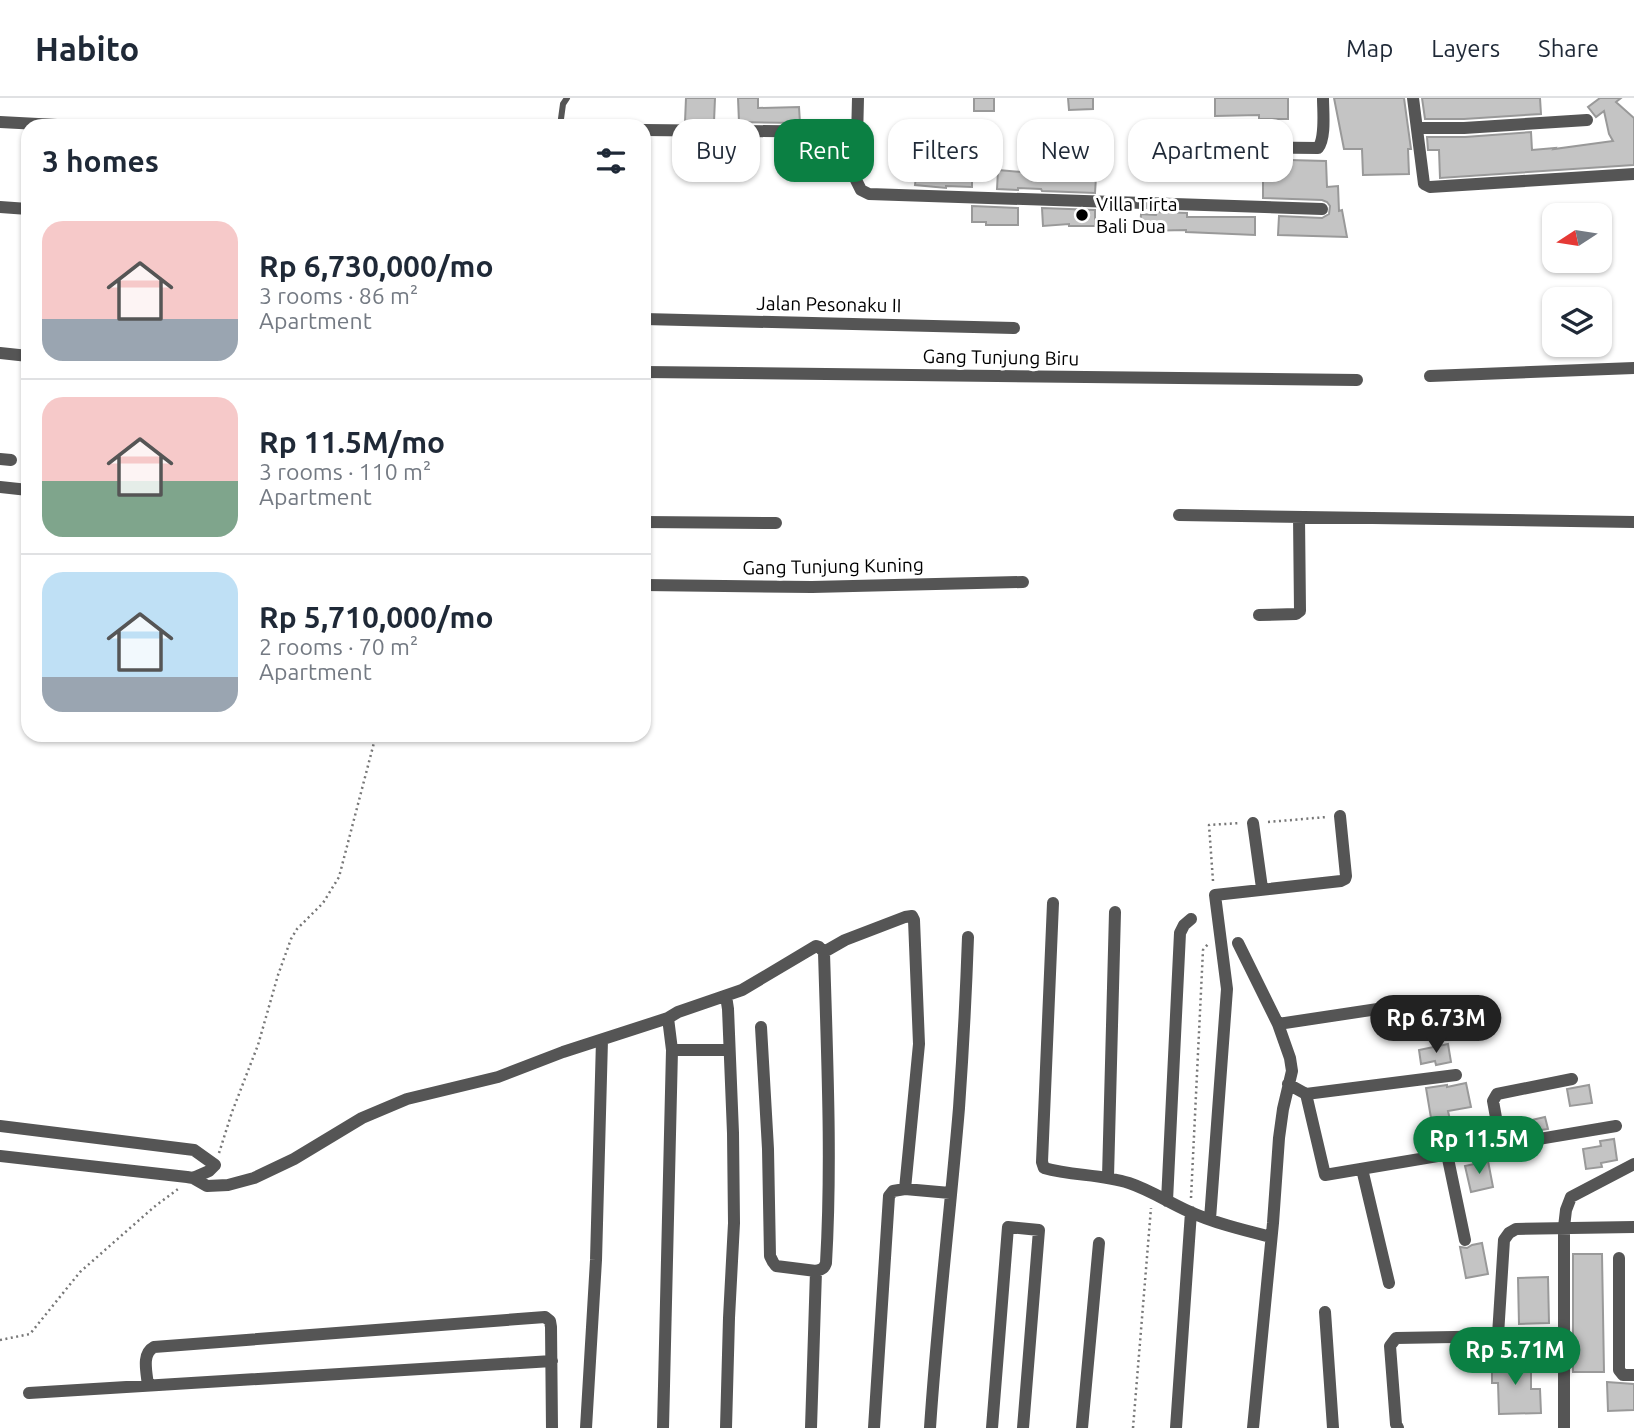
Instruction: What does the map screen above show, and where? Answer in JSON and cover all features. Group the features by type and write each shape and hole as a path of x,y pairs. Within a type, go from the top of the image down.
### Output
{"street":[{"path":"857,119 858,98"},
{"path":"1293,148 1321,146 1323,98"},
{"path":"1413,98 1424,184 1430,187 1634,174"},
{"path":"1417,128 1587,120"},
{"path":"0,122 21,123"},
{"path":"651,130 774,131"},
{"path":"857,182 861,190 869,194 1322,209"},
{"path":"0,207 21,208"},
{"name":"Jalan Pesonaku II","path":"651,319 1014,328"},
{"path":"0,353 21,355"},
{"path":"1430,376 1634,368"},
{"name":"Gang Tunjung Biru","path":"651,372 1357,380"},
{"path":"0,487 21,489"},
{"path":"1180,515 1634,522"},
{"path":"1259,615 1296,614 1300,611 1299,517"},
{"path":"651,522 776,523"},
{"name":"Gang Tunjung Kuning","path":"651,586 812,587 1023,582"},
{"path":"1210,1219 1227,989 1214,895 1345,879 1340,816"},
{"path":"1253,823 1262,888"},
{"path":"1053,902 1042,1163 1044,1168 1108,1177 1152,1192 1210,1219 1271,1237"},
{"path":"1108,1177 1115,912"},
{"path":"824,952 845,940 905,917 912,916 914,920 919,1044 905,1189"},
{"path":"1167,1201 1180,933 1191,919"},
{"path":"930,1428 960,1096 968,937"},
{"path":"1238,943 1278,1024 1292,1071 1279,1139 1253,1428"},
{"path":"0,1156 198,1181 207,1186 254,1178 362,1118 407,1099 498,1077 541,1059 668,1018 757,982 816,946 824,952 829,1107 826,1263 825,1267 816,1271 776,1266 770,1256 768,1149 761,1027"},
{"path":"726,996 733,1133 734,1223 726,1428"},
{"path":"1278,1024 1391,1007"},
{"path":"663,1428 672,1050 668,1018"},
{"path":"586,1428 596,1260 602,1040"},
{"path":"672,1050 729,1050"},
{"path":"1288,1084 1306,1094 1457,1075"},
{"path":"1502,1145 1493,1101 1497,1094 1572,1079"},
{"path":"1306,1094 1325,1175 1616,1126"},
{"path":"0,1126 194,1150 215,1165 198,1181"},
{"path":"1447,1154 1465,1240"},
{"path":"1564,1428 1566,1210 1571,1197 1634,1164"},
{"path":"1362,1168 1389,1283"},
{"path":"874,1428 889,1196 893,1191 905,1189 950,1193"},
{"path":"1175,1428 1191,1212"},
{"path":"992,1428 1008,1227 1039,1230 1023,1428"},
{"path":"1498,1335 1504,1240 1509,1233 1516,1229 1634,1227"},
{"path":"1082,1428 1098,1243"},
{"path":"1619,1258 1619,1370 1623,1375 1634,1375"},
{"path":"811,1428 816,1271"},
{"path":"1325,1312 1333,1428"},
{"path":"148,1386 146,1355 149,1349 154,1347 545,1317 550,1321 551,1327 552,1428"},
{"path":"1398,1428 1390,1346 1396,1338 1563,1335"},
{"path":"29,1394 552,1361"}],"lane":[{"path":"561,119 563,104 567,98"}],"path":[{"path":"215,1165 258,1045 291,939 297,929 323,903 340,877 374,742"},
{"path":"1191,1212 1203,950 1218,930"},
{"path":"0,1340 30,1334 80,1272 154,1207 198,1181"},
{"path":"1133,1428 1152,1192"}],"building":[{"path":"686,98 715,98 714,119 685,119"},
{"path":"738,98 758,98 758,108 799,107 800,119 774,119 774,123 760,122 760,119 739,119"},
{"path":"974,98 994,98 994,111 974,111"},
{"path":"1068,98 1093,98 1093,109 1069,110"},
{"path":"1215,98 1288,98 1288,119 1259,119 1259,115 1215,116"},
{"path":"1334,98 1404,98 1411,149 1408,149 1409,174 1363,175 1362,149 1344,149"},
{"path":"1422,98 1540,98 1541,114 1425,119"},
{"path":"1600,98 1621,98 1616,102 1634,118 1634,165 1440,178 1439,150 1428,150 1427,137 1531,132 1532,150 1613,141 1604,111 1596,117 1588,107"},
{"path":"1293,160 1326,161 1327,187 1338,186 1339,211 1342,210 1347,237 1278,235 1279,216 1322,218 1329,214 1330,206 1322,200 1263,198 1263,182 1293,182"},
{"path":"1003,170 1017,172 1017,182 1096,182 1095,193 997,189 997,182 1003,182"},
{"path":"915,182 972,182 972,187 915,185"},
{"path":"972,206 1018,208 1018,225 972,222"},
{"path":"1042,208 1095,210 1095,226 1043,226"},
{"path":"1157,212 1187,213 1187,217 1255,217 1255,235 1186,230 1140,231 1141,214 1156,215"},
{"path":"1448,1044 1451,1062 1421,1064 1419,1050"},
{"path":"1466,1083 1471,1107 1448,1111 1454,1138 1435,1142 1426,1088"},
{"path":"1589,1085 1592,1103 1570,1106 1567,1089"},
{"path":"1545,1117 1548,1129 1521,1133 1518,1123"},
{"path":"1614,1139 1617,1160 1601,1163 1602,1167 1586,1169 1583,1149 1601,1146 1600,1141"},
{"path":"1488,1161 1493,1187 1471,1192 1465,1166"},
{"path":"1482,1243 1488,1274 1466,1278 1460,1247 1467,1248"},
{"path":"1573,1254 1602,1254 1604,1372 1573,1372"},
{"path":"1548,1277 1549,1323 1519,1324 1518,1278"},
{"path":"1492,1358 1531,1359 1531,1389 1540,1389 1541,1413 1499,1414 1498,1383 1492,1383"},
{"path":"1607,1382 1634,1384 1634,1410 1608,1411"}],"place":[{"name":"Villa Tirta Bali Dua","path":"1082,215"}]}
